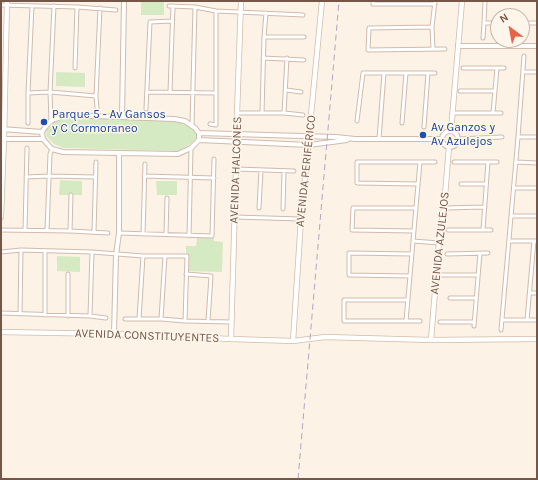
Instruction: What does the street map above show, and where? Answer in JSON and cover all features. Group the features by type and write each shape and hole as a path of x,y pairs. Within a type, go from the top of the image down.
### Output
{"main road":[{"name":"AVENIDA HALCONES","path":"231,339 229,322 235,217 241,1"},
{"name":"AVENIDA PERIFÉRICO","path":"293,341 301,219 322,1"},
{"path":"451,131 462,1"},
{"path":"1,217 4,4"},
{"name":"AVENIDA AZULEJOS","path":"431,340 437,243 444,208 449,147"},
{"name":"AVENIDA CONSTITUYENTES","path":"1,332 114,334 293,341 324,337 431,340 537,339"}],"street":[{"path":"122,117 124,1"},
{"path":"373,1 373,4 435,2 432,28 433,49"},
{"path":"483,38 485,1"},
{"path":"4,4 116,10"},
{"path":"28,123 32,6"},
{"path":"51,121 50,92 54,6"},
{"path":"170,92 171,6 195,7 216,11 303,15"},
{"path":"75,68 77,7"},
{"path":"192,125 195,7"},
{"path":"97,108 96,96 100,8"},
{"path":"210,124 216,124 216,11"},
{"path":"262,113 266,13"},
{"path":"146,109 150,22 172,21"},
{"path":"484,23 490,23"},
{"path":"432,28 369,28 368,50 445,49"},
{"path":"264,37 304,38"},
{"path":"458,46 537,46"},
{"path":"501,330 524,56"},
{"path":"263,58 304,60"},
{"path":"284,113 287,58"},
{"path":"463,68 504,68"},
{"path":"493,112 497,68"},
{"path":"523,72 537,72"},
{"path":"379,139 384,73"},
{"path":"402,123 406,73"},
{"path":"424,127 428,73"},
{"path":"357,121 363,74 435,73"},
{"path":"286,90 301,92"},
{"path":"460,91 495,91"},
{"path":"28,92 50,92 96,96"},
{"path":"147,92 216,93"},
{"path":"238,113 284,113 303,115"},
{"path":"452,113 501,113"},
{"path":"2,139 43,140 52,148 64,152 178,154 191,148 199,140 199,133 192,125 185,121 174,119 66,115 51,121 46,126 42,132 43,140"},
{"path":"2,129 42,132"},
{"path":"442,139 445,133 451,131 455,133 458,139"},
{"path":"199,133 310,136 336,140"},
{"path":"323,143 324,137"},
{"path":"518,137 537,137"},
{"path":"458,139 502,138"},
{"path":"199,140 309,144 356,139 442,139"},
{"path":"442,139 445,145 449,147 456,144 458,139"},
{"path":"25,230 27,148"},
{"path":"47,230 50,154 52,148"},
{"path":"189,236 191,148"},
{"path":"114,334 116,255 119,233 119,153"},
{"path":"119,233 212,236 214,159"},
{"path":"94,232 96,162"},
{"path":"418,184 357,183 358,162 435,162"},
{"path":"406,321 420,162"},
{"path":"454,162 498,162"},
{"path":"482,230 488,162"},
{"path":"516,162 537,163"},
{"path":"143,234 145,164"},
{"path":"236,169 294,171"},
{"path":"259,208 261,170"},
{"path":"283,209 284,170"},
{"path":"144,176 214,178"},
{"path":"26,177 95,177"},
{"path":"461,184 486,184"},
{"path":"514,188 537,188"},
{"path":"70,231 71,195"},
{"path":"166,234 167,198"},
{"path":"444,208 485,207"},
{"path":"414,231 352,230 353,208 416,208"},
{"path":"511,216 537,216"},
{"path":"235,217 301,219"},
{"path":"1,230 108,232"},
{"path":"448,230 491,230"},
{"path":"413,241 437,243"},
{"path":"509,241 536,241 527,320"},
{"path":"20,314 21,250"},
{"path":"1,252 21,250 92,252 143,256 187,256 185,321"},
{"path":"44,315 45,251"},
{"path":"90,316 92,252"},
{"path":"410,276 349,275 349,253 412,254"},
{"path":"440,322 474,324 480,253"},
{"path":"447,254 488,253"},
{"path":"139,320 143,256"},
{"path":"162,319 165,256"},
{"path":"532,267 537,267"},
{"path":"68,274 68,316"},
{"path":"186,274 211,276 208,321"},
{"path":"436,275 478,275"},
{"path":"530,293 537,293"},
{"path":"450,298 476,298"},
{"path":"408,300 344,300 344,321 420,321"},
{"path":"1,313 90,316 106,318"},
{"path":"125,319 229,322"},
{"path":"502,320 537,320"}],"green space":[{"path":"141,1 164,1 164,15 141,15"},
{"path":"56,72 85,73 85,87 56,86"},
{"path":"70,117 173,121 182,123 193,129 196,132 196,138 194,142 178,151 63,148 54,144 46,136 47,129 54,122"},
{"path":"60,180 82,181 82,195 59,195"},
{"path":"156,181 177,181 177,195 157,195"},
{"path":"197,238 214,238 214,241 223,242 222,272 188,271 189,254 186,253 186,246 196,246"},
{"path":"57,256 80,257 80,272 57,271"}],"railway":[{"path":"298,479 339,1"}],"place":[{"name":"Parque 5 - Av Gansos y C Cormoraneo","path":"44,122"},
{"name":"Av Ganzos y Av Azulejos","path":"423,135"}]}
